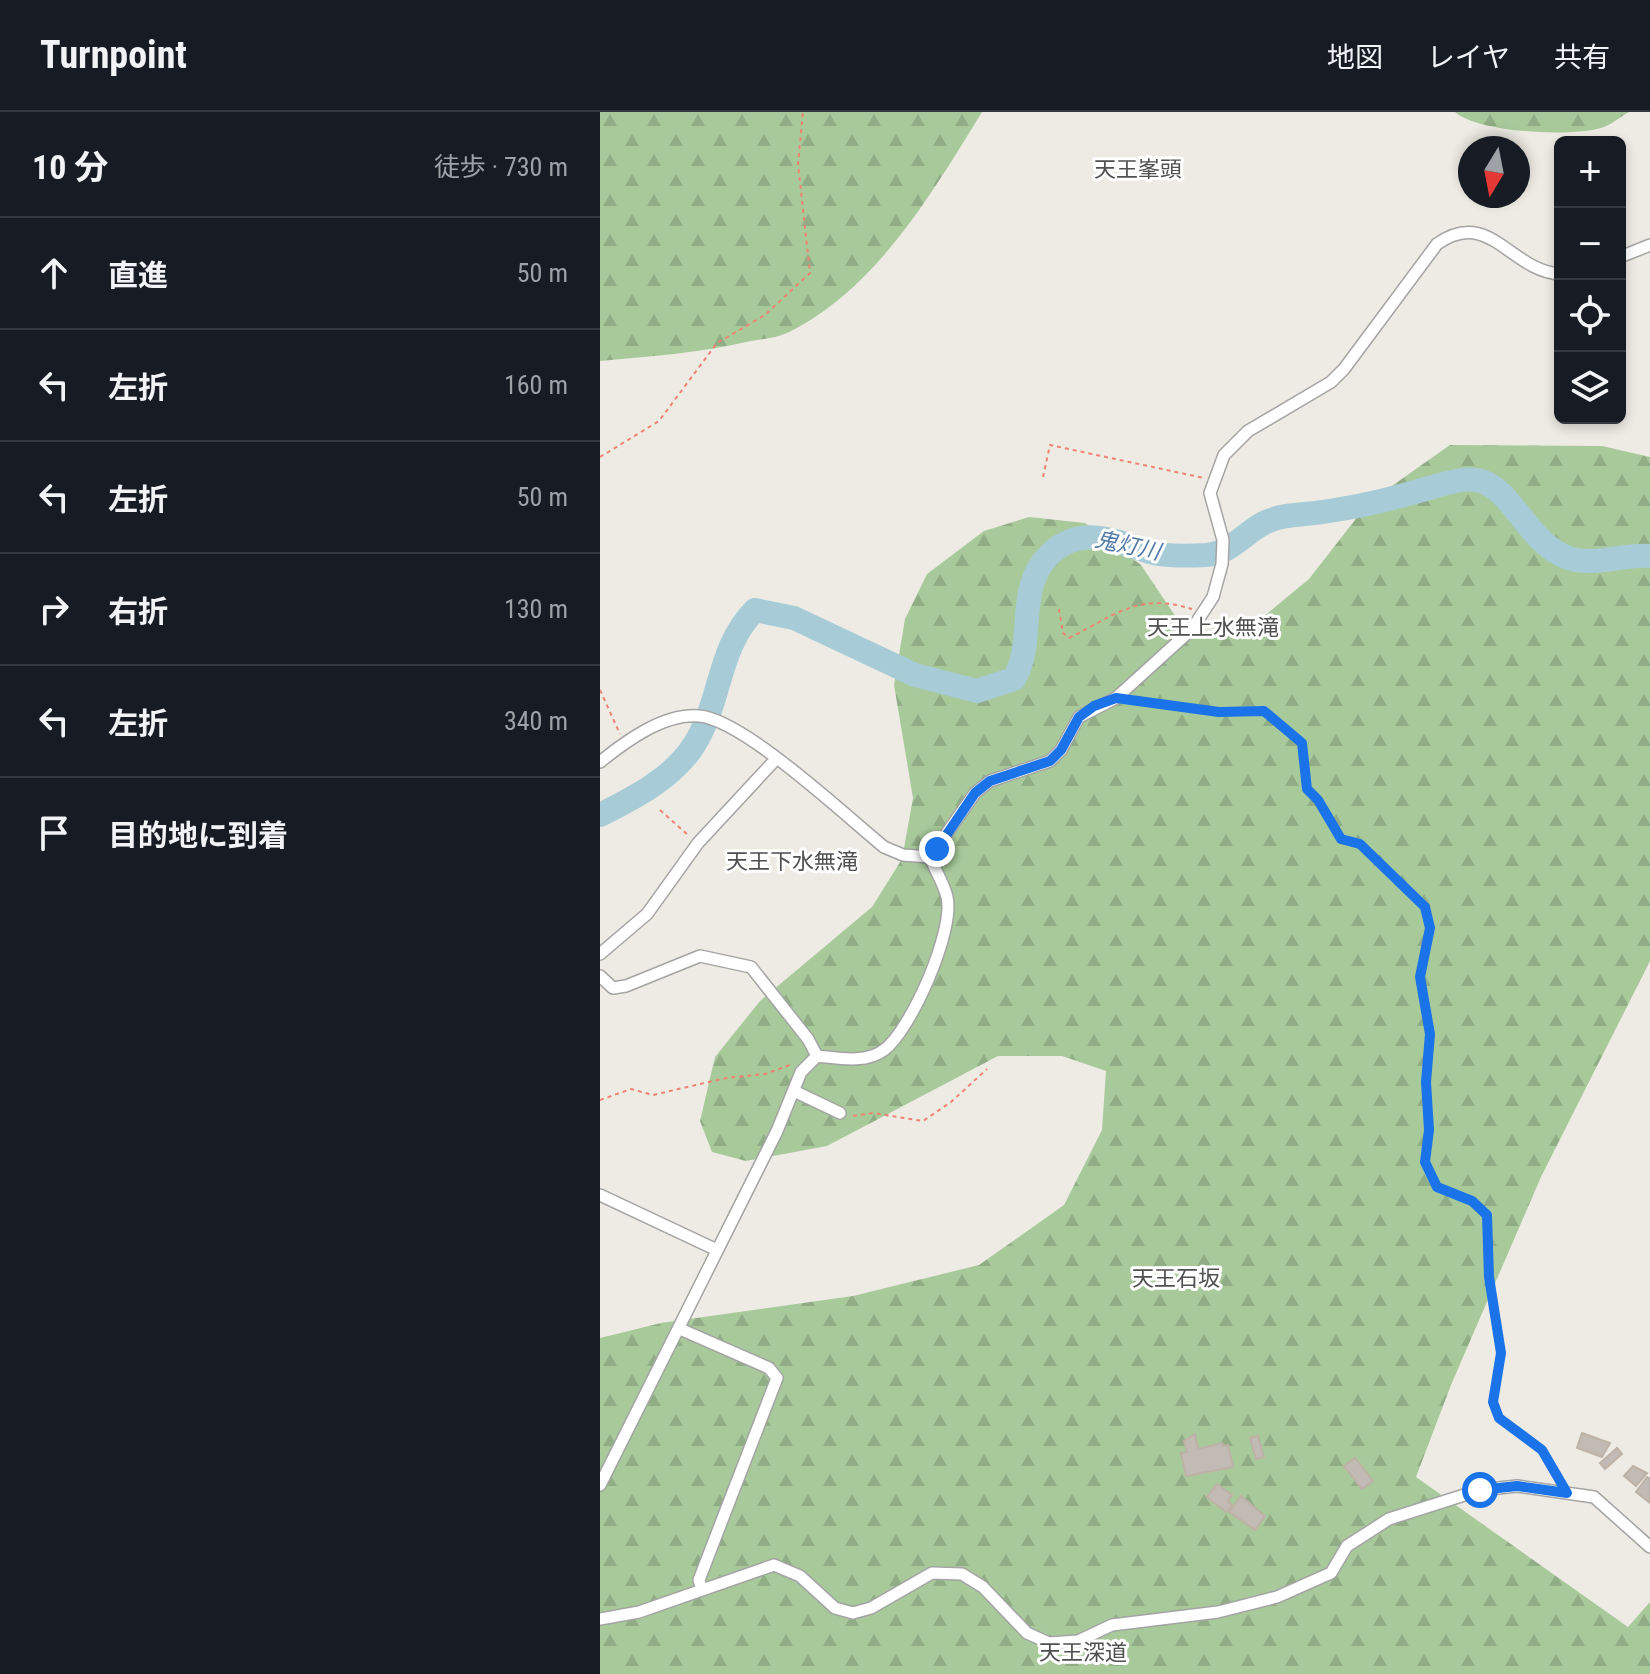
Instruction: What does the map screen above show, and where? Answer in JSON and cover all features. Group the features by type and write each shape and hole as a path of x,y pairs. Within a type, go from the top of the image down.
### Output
{"street":[{"path":"930,857 975,793 990,781 1050,761 1061,750 1079,717 1116,698 1164,657 1204,613 1213,597 1222,564 1223,540 1210,493 1224,455 1248,431 1331,382 1344,369 1427,255 1453,233 1471,231 1486,235 1538,270 1554,273"},
{"path":"1626,255 1650,245"},
{"path":"600,762 624,742 665,722 697,715 727,723 884,847 903,855 930,857"},
{"path":"600,954 647,914 698,843 775,760"},
{"path":"601,1482 680,1329 801,1072 810,1059 817,1056 848,1060 870,1057 884,1050 902,1029 928,976 948,919 947,898 930,857"},
{"path":"600,976 613,988 626,986 700,956 751,967 808,1039 817,1056"},
{"path":"794,1091 840,1113"},
{"path":"600,1195 717,1250"},
{"path":"680,1329 769,1368 777,1378 699,1580 702,1590"},
{"path":"600,1619 639,1612 774,1565 800,1576 835,1608 853,1613 871,1608 932,1573 962,1574 983,1587 1027,1633 1049,1643 1078,1641 1112,1625 1202,1615 1277,1597 1331,1573 1347,1546 1389,1519 1480,1490 1517,1486 1594,1497 1650,1547"}],"path":[{"path":"600,457 659,421 717,343 765,315 810,273 798,164 803,112"},
{"path":"1043,477 1050,445 1213,479"},
{"path":"1059,609 1063,633 1069,638 1142,602 1157,600 1204,613"},
{"path":"600,690 624,742"},
{"path":"1116,698 1219,712 1264,711 1302,743 1307,789 1318,800 1341,839 1360,844 1425,907 1430,928 1420,977 1430,1034 1426,1082 1429,1130 1425,1162 1437,1187 1472,1201 1487,1215 1489,1277 1501,1353 1493,1402 1499,1418 1542,1450 1567,1493"},
{"path":"660,810 698,843"},
{"path":"600,1100 631,1089 653,1095 682,1090 726,1078 765,1074 788,1064 801,1072"},
{"path":"840,1113 873,1113 923,1121 951,1102 987,1069"}],"green space":[{"path":"600,112 982,112 899,237 848,292 819,314 774,337 695,351 600,361"},
{"path":"1455,112 1629,112 1601,128 1548,132 1484,125"},
{"path":"1450,445 1602,446 1650,457 1650,961 1541,1177 1451,1385 1416,1477 1628,1627 1650,1602 1650,1674 600,1674 600,1338 661,1323 853,1296 979,1265 1064,1205 1102,1130 1106,1071 1062,1056 998,1056 827,1146 746,1161 712,1152 700,1121 715,1057 760,1001 872,907 902,859 913,798 894,685 905,619 927,574 984,531 1029,517 1085,523 1141,565 1178,620 1210,637 1263,617 1309,579 1369,502"}],"building":[{"path":"1582,1433 1610,1443 1602,1457 1577,1448"},
{"path":"1195,1434 1198,1449 1222,1443 1223,1446 1228,1445 1233,1467 1186,1476 1181,1453 1187,1452 1184,1441"},
{"path":"1258,1436 1264,1457 1256,1459 1250,1438"},
{"path":"1617,1448 1622,1454 1605,1469 1600,1463"},
{"path":"1355,1458 1373,1481 1362,1489 1344,1466"},
{"path":"1633,1466 1647,1473 1636,1486 1624,1476"},
{"path":"1647,1477 1650,1479 1650,1503 1636,1492"},
{"path":"1217,1484 1232,1495 1228,1501 1232,1505 1226,1512 1207,1497"},
{"path":"1241,1496 1265,1516 1255,1530 1229,1512"}],"waterway":[{"name":"鬼灯川","path":"600,815 652,786 685,757 703,728 733,641 755,610 794,618 915,675 977,691 1014,679 1021,664 1032,583 1050,554 1073,540 1109,539 1160,554 1215,554 1279,517 1354,507 1452,482 1476,480 1499,492 1540,539 1566,557 1597,561 1650,556"}],"district":[{"name":"天王峯頭","path":"1138,169"},
{"name":"天王上水無滝","path":"1213,627"},
{"name":"天王下水無滝","path":"792,861"},
{"name":"天王石坂","path":"1176,1278"},
{"name":"天王深道","path":"1083,1652"}],"route":[{"path":"937,849 975,793 990,781 1050,761 1061,750 1079,717 1094,706 1116,698 1219,712 1264,711 1302,743 1307,789 1318,800 1341,839 1360,844 1425,907 1430,928 1420,977 1430,1034 1426,1082 1429,1130 1425,1162 1437,1187 1472,1201 1487,1215 1489,1277 1501,1353 1493,1402 1499,1418 1542,1450 1555,1467 1567,1493 1517,1486 1480,1490"}]}
